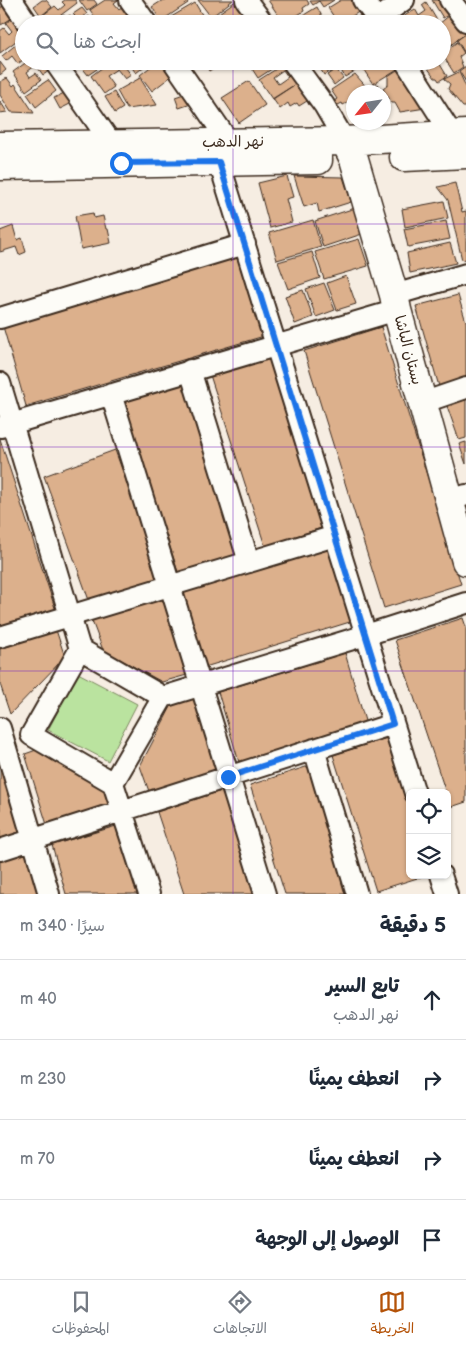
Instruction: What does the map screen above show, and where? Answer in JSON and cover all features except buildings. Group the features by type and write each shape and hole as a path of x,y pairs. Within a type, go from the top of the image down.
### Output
{"main road":[{"name":"نهر الدهب","path":"0,166 224,152 350,150 462,141"},
{"name":"نهر الدهب","path":"0,146 112,144 224,152"},
{"name":"بستان الباشا","path":"350,150 395,302 422,403 458,498 466,560"}],"street":[{"path":"12,0 22,15"},
{"path":"130,0 141,15"},
{"path":"246,0 257,15"},
{"path":"363,0 374,15"},
{"path":"386,15 404,0"},
{"path":"450,0 466,22"},
{"path":"60,70 112,144"},
{"path":"178,70 224,152 245,244 414,789"},
{"path":"299,70 324,105 350,150"},
{"path":"411,70 462,141"},
{"path":"0,318 245,244"},
{"path":"6,425 276,345 466,274"},
{"path":"190,370 249,562"},
{"path":"0,383 6,425 80,649 163,697"},
{"path":"422,403 466,388"},
{"path":"111,394 264,894"},
{"path":"0,637 335,536"},
{"path":"113,783 163,697 366,636 466,603"},
{"path":"31,735 80,649"},
{"path":"0,850 393,724"},
{"path":"49,894 2,739 31,735 113,783 149,894"},
{"path":"314,749 356,894"},
{"path":"443,879 448,894"}],"green space":[{"path":"78,673 137,704 108,761 48,730"}],"route":[{"path":"121,163 219,162 393,724 228,777"}]}
